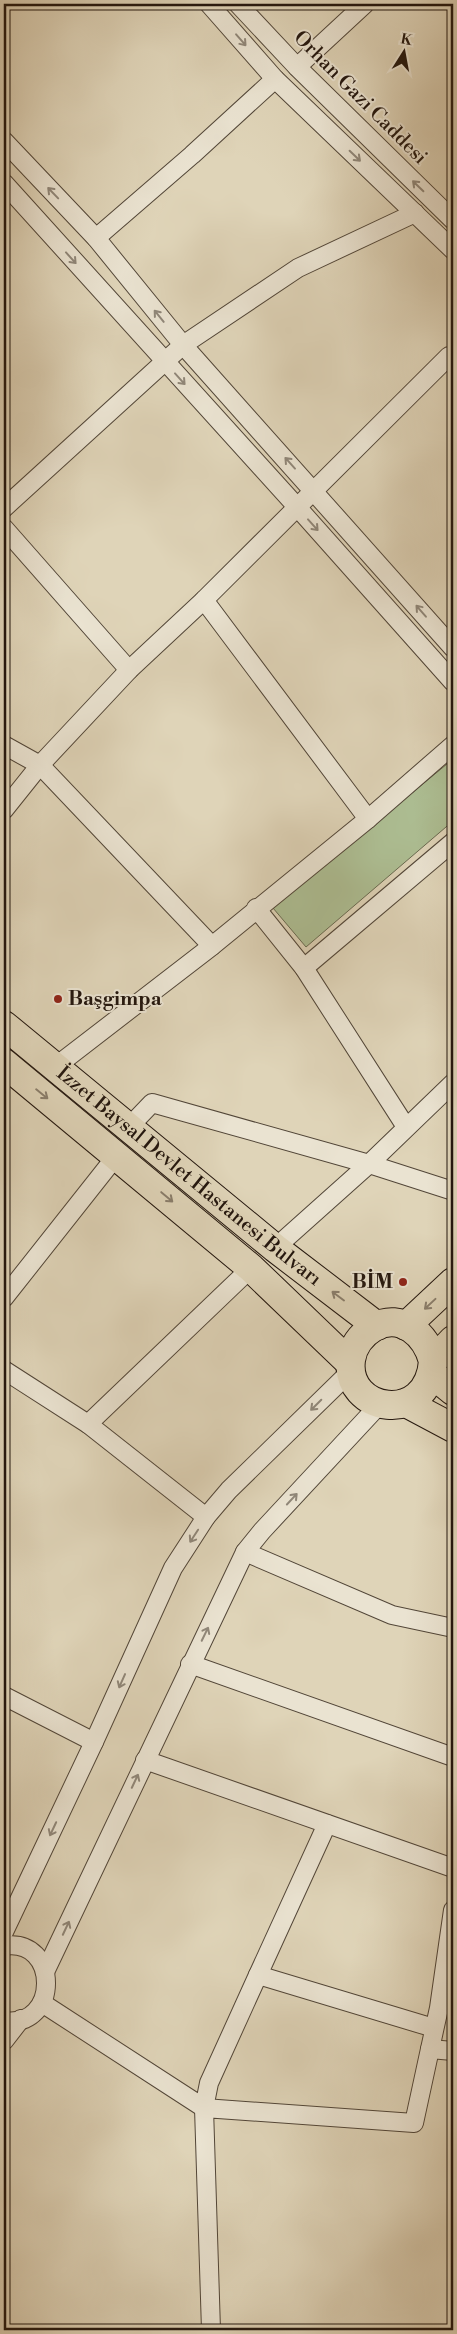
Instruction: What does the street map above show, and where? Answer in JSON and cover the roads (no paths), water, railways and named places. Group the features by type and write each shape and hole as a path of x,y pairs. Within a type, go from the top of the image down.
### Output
{"main road":[{"name":"İzzet Baysal Devlet Hastanesi Bulvarı","path":"4,1025 275,1248 377,1326"},
{"name":"İzzet Baysal Devlet Hastanesi Bulvarı","path":"4,1063 251,1268 351,1367"},
{"path":"406,1326 453,1282"},
{"path":"453,1392 432,1368 430,1348 423,1338 406,1326 389,1323 377,1326 366,1332 357,1341 352,1353 351,1367 359,1390 368,1399 393,1404 453,1428"},
{"path":"393,1404 418,1396 426,1386 432,1368 453,1340"}],"street":[{"path":"209,4 275,79 453,250"},
{"name":"Orhan Gazi Caddesi","path":"238,4 296,67 453,220"},
{"path":"296,67 365,4"},
{"path":"96,238 275,79"},
{"path":"4,141 96,238 183,345 453,648"},
{"path":"4,183 453,682"},
{"path":"4,508 166,363 183,345 298,268 415,213"},
{"path":"4,810 40,765 128,670 204,600 298,508 452,352"},
{"path":"4,528 128,670"},
{"path":"204,600 368,819"},
{"path":"55,1066 212,946 256,908 368,819 453,745"},
{"path":"4,746 40,765 212,946"},
{"path":"304,968 453,842"},
{"path":"256,908 304,968 406,1127"},
{"path":"275,1248 369,1164 453,1083"},
{"path":"128,1128 152,1103 369,1164 453,1191"},
{"path":"4,1298 117,1155"},
{"path":"88,1424 251,1268"},
{"path":"4,1932 94,1742 173,1568 206,1517 229,1490 351,1367"},
{"path":"4,1370 88,1424 206,1517"},
{"path":"45,1972 144,1760 245,1552 262,1530 393,1404"},
{"path":"245,1552 392,1615 453,1628"},
{"path":"190,1664 453,1757"},
{"path":"4,1696 94,1742"},
{"path":"144,1760 453,1868"},
{"path":"211,2330 204,2108 209,2083 328,1824"},
{"path":"42,2003 204,2108 414,2124 434,2028 446,2009 453,1910"},
{"path":"4,1946 23,1948 34,1954 45,1972 46,1990 42,2003 33,2013 12,2020 4,2041"},
{"path":"258,1976 434,2028"},
{"path":"430,2049 453,2050"}],"place":[{"name":"Başgimpa","path":"58,999"},
{"name":"BİM","path":"403,1282"}]}
